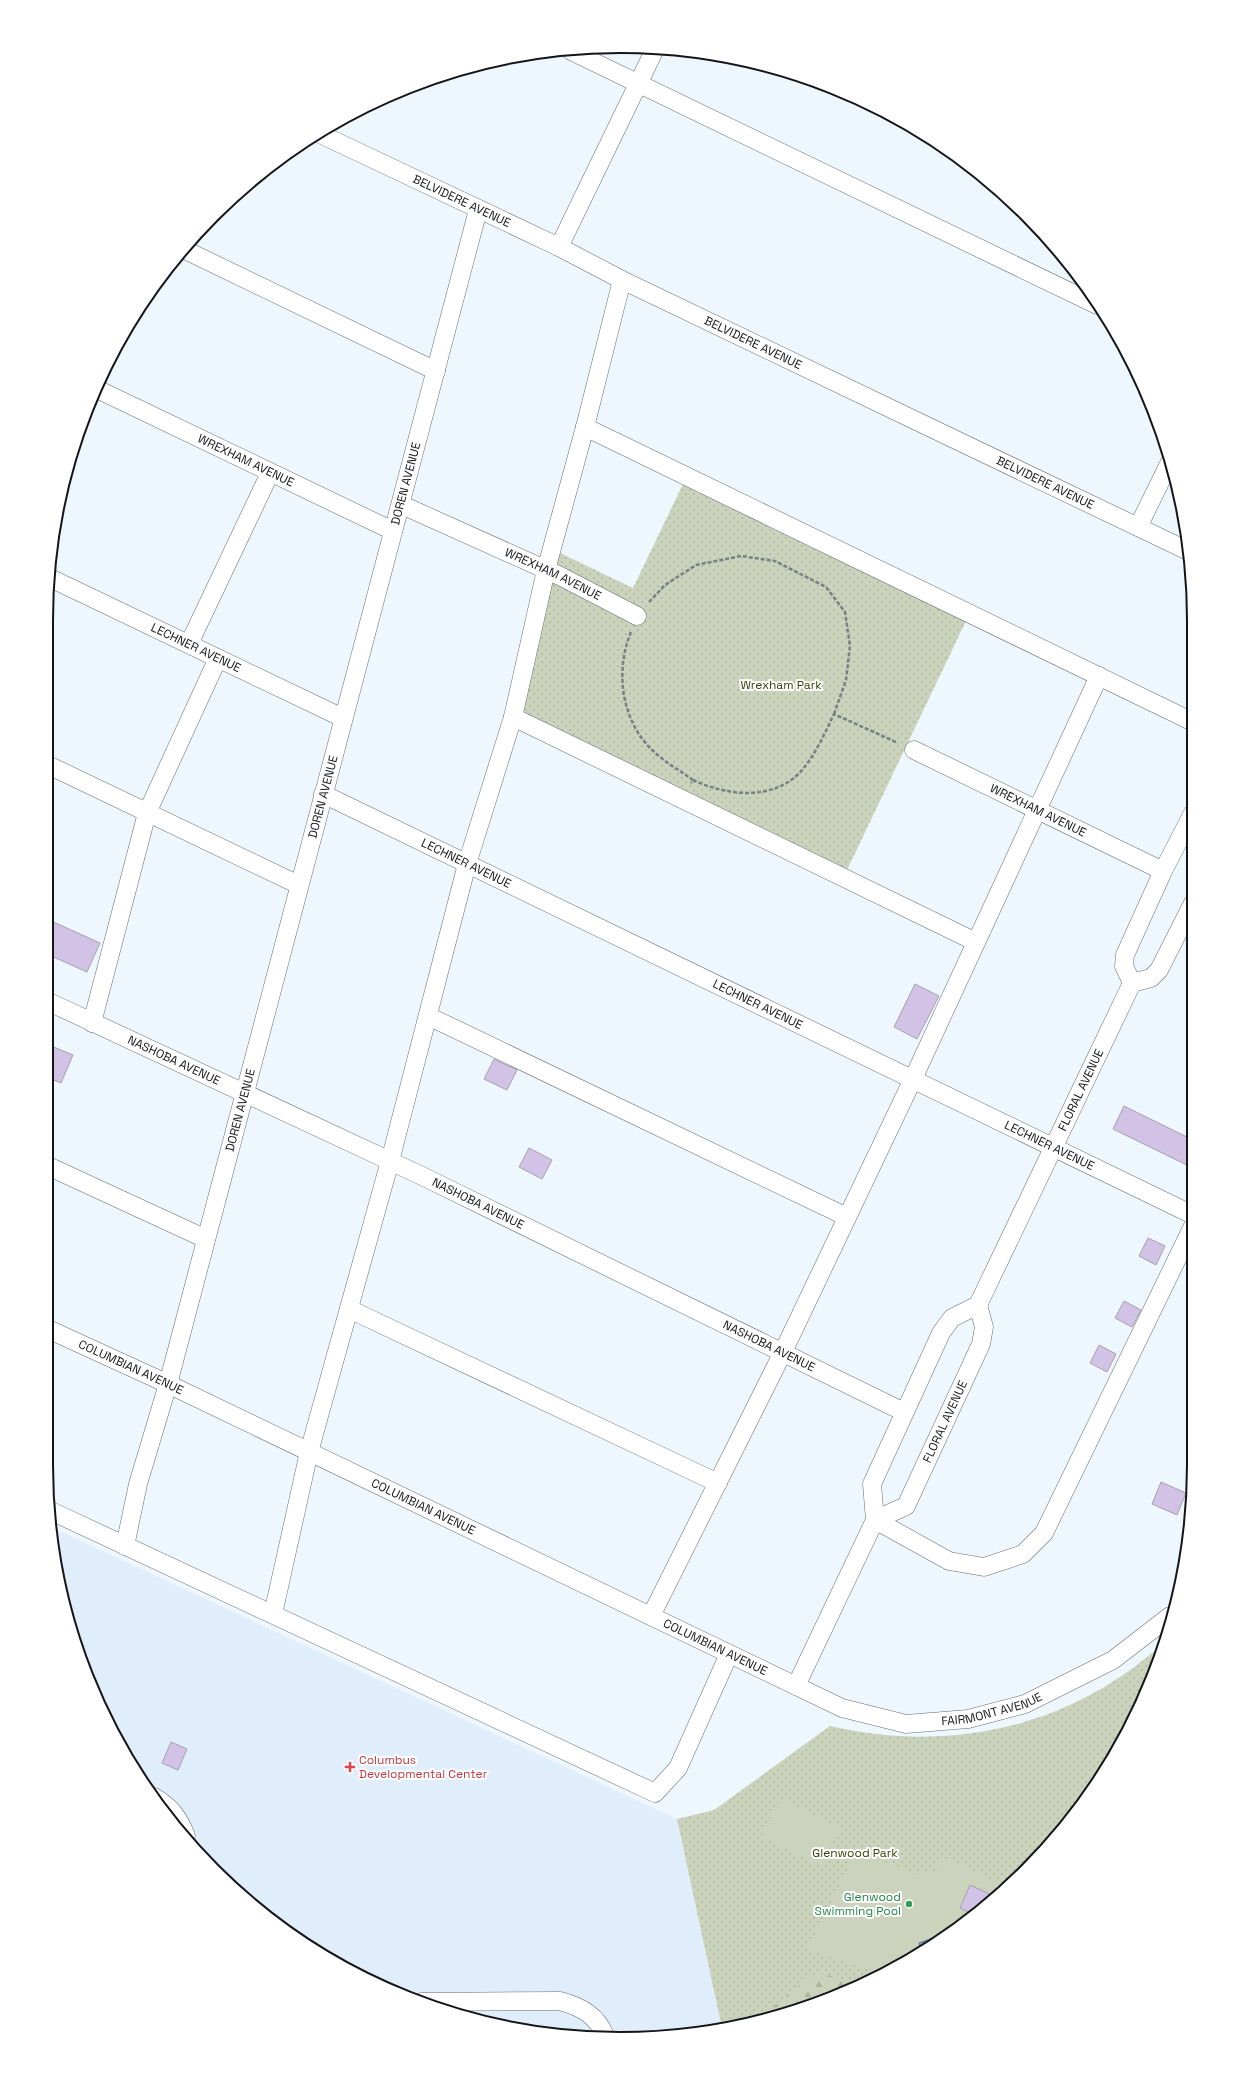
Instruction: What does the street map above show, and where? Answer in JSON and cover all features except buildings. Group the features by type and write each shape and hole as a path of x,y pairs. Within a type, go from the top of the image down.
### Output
{"street":[{"path":"559,247 653,54"},
{"path":"578,55 1088,301"},
{"name":"BELVIDERE AVENUE","path":"324,137 559,247 622,280 1182,548"},
{"name":"DOREN AVENUE","path":"125,1546 138,1484 168,1384 343,718 393,531 402,505 478,210"},
{"path":"189,252 436,371"},
{"path":"272,1614 309,1452 390,1162 467,864 513,717 546,570 585,427 622,280"},
{"name":"WREXHAM AVENUE","path":"101,391 393,531"},
{"path":"585,427 1187,719"},
{"path":"1138,527 1167,469"},
{"path":"189,644 270,472"},
{"name":"WREXHAM AVENUE","path":"402,505 546,570 637,616"},
{"name":"LECHNER AVENUE","path":"54,580 343,718"},
{"path":"92,1023 147,813 218,658"},
{"path":"651,1616 783,1352 913,1079 1099,676"},
{"path":"513,717 976,942"},
{"name":"WREXHAM AVENUE","path":"914,750 1163,871"},
{"path":"53,768 299,885"},
{"name":"LECHNER AVENUE","path":"323,794 1187,1212"},
{"path":"1187,825 1163,871 1125,955 1124,966 1132,983 1150,978 1159,970 1187,915"},
{"name":"FLORAL AVENUE","path":"875,1520 906,1506 981,1344 984,1327 978,1305 1132,983"},
{"name":"NASHOBA AVENUE","path":"53,1004 244,1092 390,1162 904,1412"},
{"path":"428,1016 847,1217"},
{"path":"53,1168 206,1239"},
{"path":"875,1520 949,1561 984,1567 1023,1554 1044,1533 1187,1238"},
{"path":"796,1686 875,1520 872,1484 941,1333 952,1318 978,1305"},
{"path":"349,1309 718,1483"},
{"name":"COLUMBIAN AVENUE","path":"53,1331 168,1384 796,1686"},
{"path":"55,1513 655,1793 678,1768 729,1654"},
{"name":"FAIRMONT AVENUE","path":"796,1686 842,1708 906,1724 968,1719 1025,1704 1113,1660 1166,1619"},
{"path":"165,1803 180,1820 181,1824"},
{"path":"438,2002 560,2001 575,2005 596,2018 603,2032"}],"path":[{"path":"741,556 775,561 826,587 845,612 850,646 848,667 846,680 834,714 814,754 802,770 789,781 766,791 742,794 710,788 692,780 650,748 632,722 622,684 623,656 637,616 665,585 696,565 741,556"},
{"path":"834,714 914,750"},
{"path":"683,800 692,780"}],"shaded area":[{"name":"Columbus Developmental Center","path":"57,1530 677,1819 721,2023 657,2031 620,2032 583,2031 546,2027 473,2013 403,1989 369,1974 336,1956 275,1915 219,1866 170,1810 129,1748 111,1716 96,1682 72,1612 64,1576"}],"green space":[{"name":"Wrexham Park","path":"683,484 966,621 847,870 518,710 560,553 633,588"},
{"name":"Glenwood Park","path":"1156,1649 1129,1716 1091,1780 1070,1810 1046,1839 1021,1866 994,1891 965,1915 935,1936 904,1956 871,1974 802,2002 767,2013 721,2023 677,1819 714,1810 830,1726 876,1734 921,1737 965,1734 1008,1726 1050,1713 1090,1695 1128,1671"},
{"path":"780,1798 840,1827 821,1866 761,1837"},
{"name":"Glenwood Swimming Pool","path":"857,1850 914,1874 935,1871 940,1862 950,1859 1002,1884 965,1915 935,1936 904,1956 875,1972 807,1950"},
{"path":"817,1972 852,1982 802,2002 762,2014"}],"water":[{"path":"931,1938 920,1946 919,1943"}],"place":[{"name":"Columbus Developmental Center","path":"350,1767"},
{"name":"Glenwood Swimming Pool","path":"909,1904"}]}
